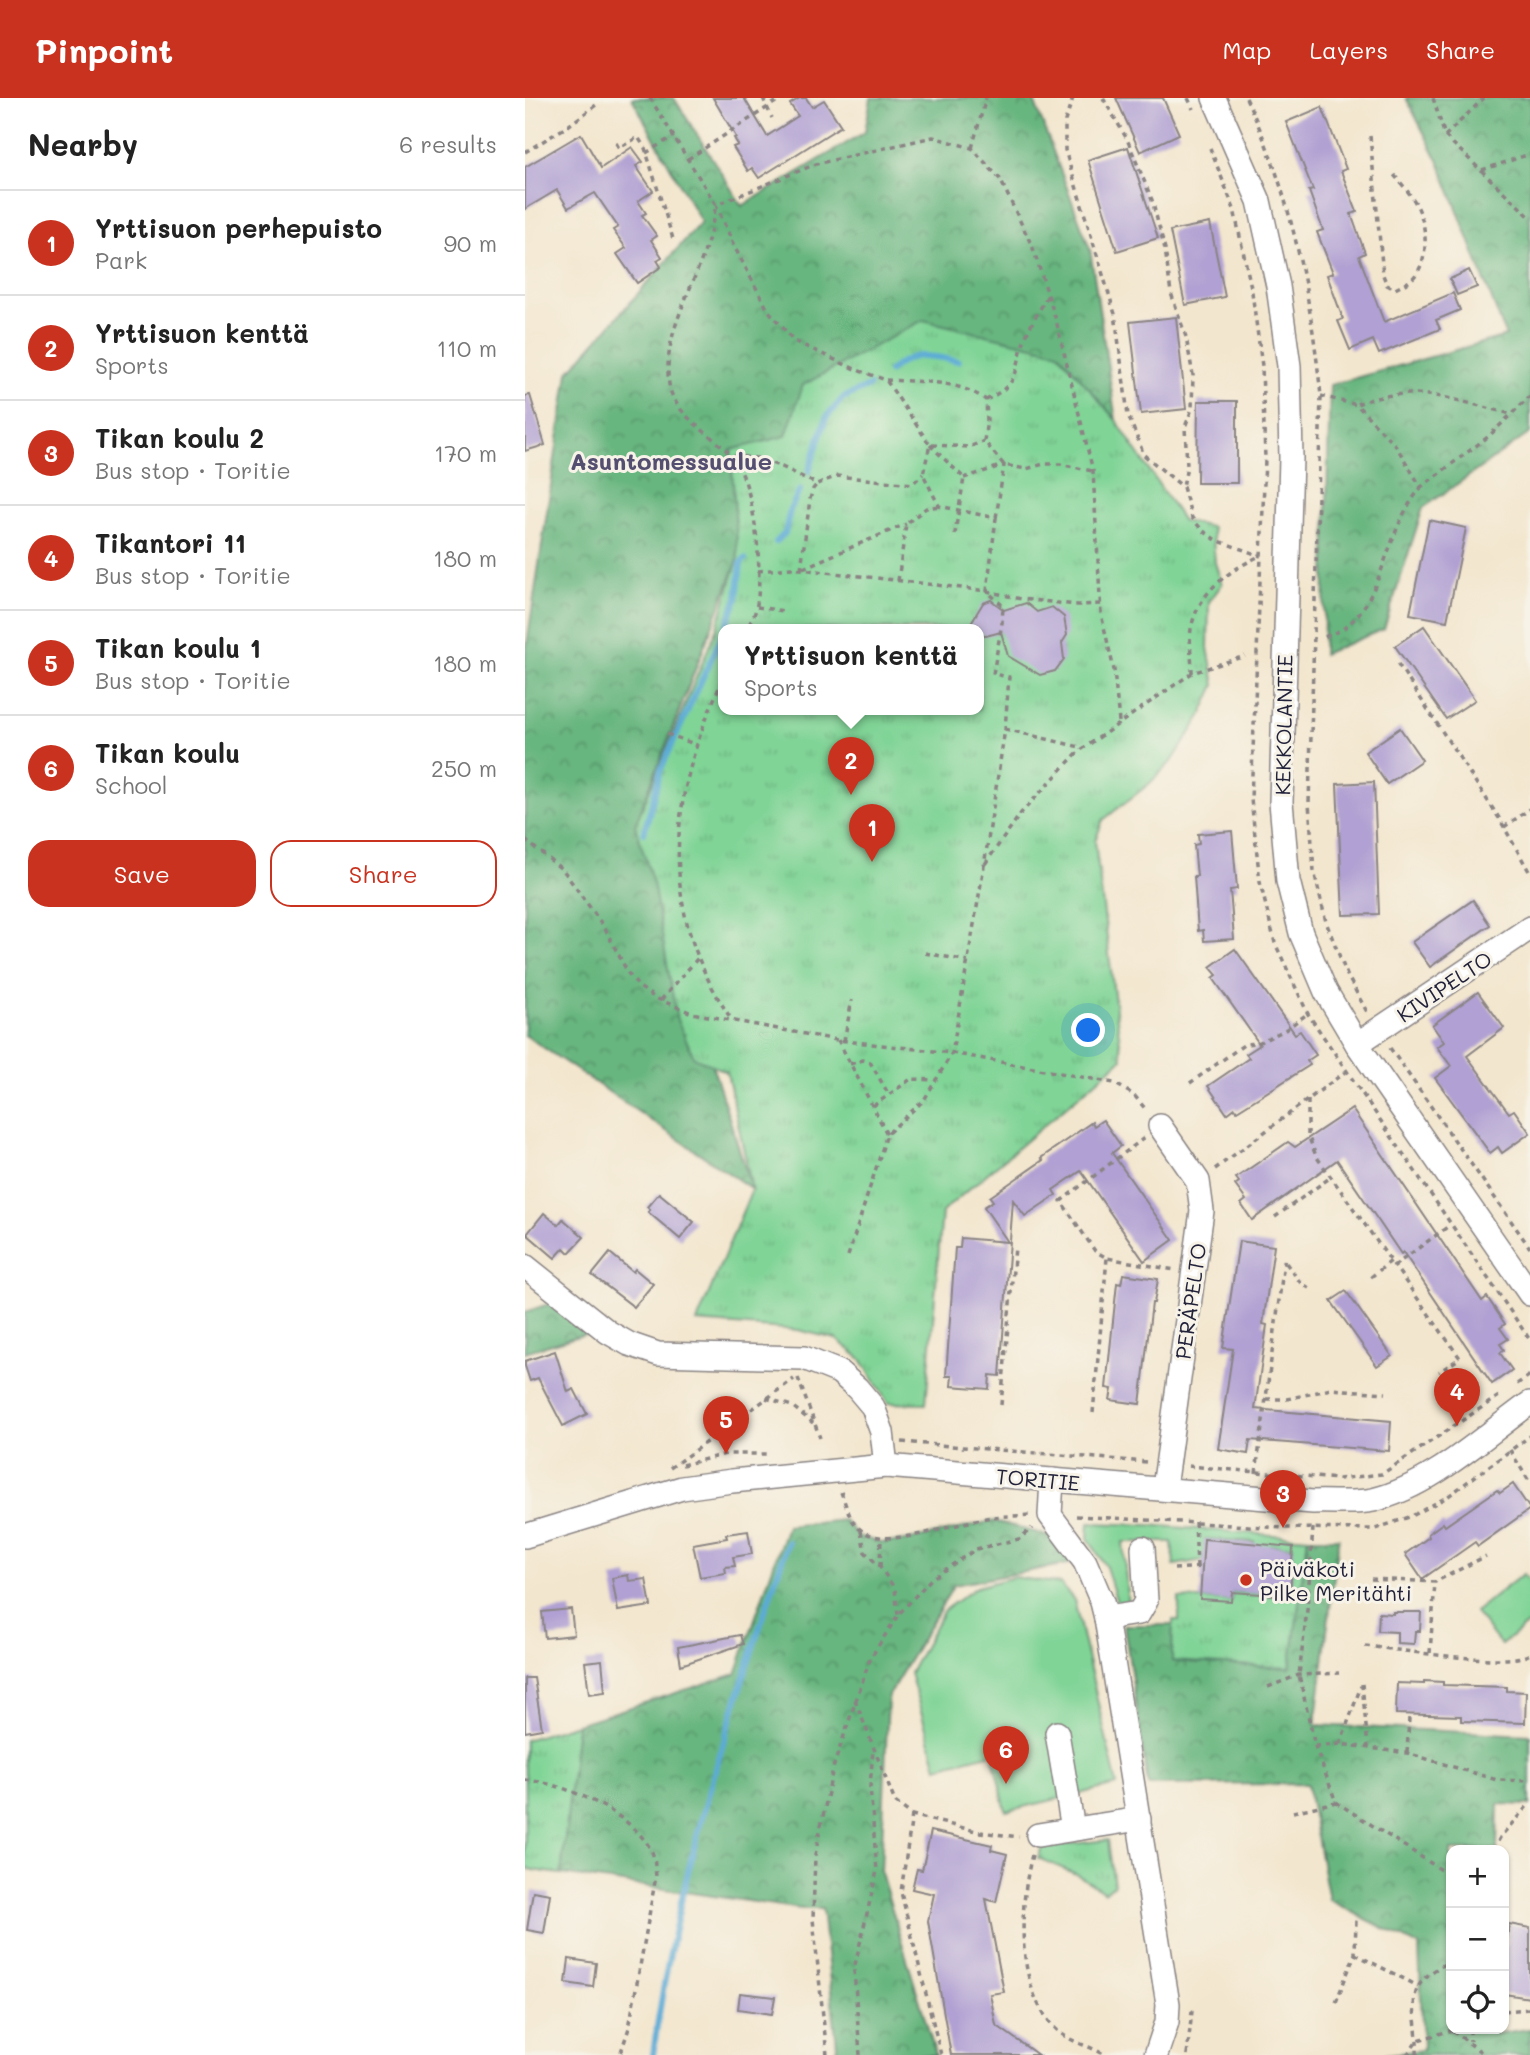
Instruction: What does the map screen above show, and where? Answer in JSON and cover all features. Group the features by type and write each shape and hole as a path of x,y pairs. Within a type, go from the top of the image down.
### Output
{"street":[{"name":"KEKKOLANTIE","path":"1215,98 1259,201 1278,286 1289,366 1290,458 1281,802 1288,881 1301,933 1326,992 1357,1044 1530,1294"},
{"name":"KIVIPELTO","path":"1357,1044 1530,928"},
{"name":"PERÄPELTO","path":"1160,1126 1198,1181 1202,1211 1164,1488"},
{"path":"525,1266 608,1332 629,1344 658,1354 804,1358 839,1372 857,1388 873,1408 882,1432 886,1466"},
{"name":"TORITIE","path":"525,1536 682,1488 886,1466 1313,1502 1372,1501 1407,1488 1440,1468 1530,1403"},
{"path":"1052,1480 1051,1515 1084,1562 1102,1602 1106,1618 1168,2004 1167,2022 1156,2055"},
{"path":"1106,1618 1139,1614 1146,1601 1143,1548"},
{"path":"1057,1733 1073,1829"},
{"path":"1038,1835 1139,1819"}],"path":[{"path":"650,98 716,205 768,310 794,341 857,370 886,380 954,385 975,392 986,400 988,420 984,441"},
{"path":"763,98 772,118"},
{"path":"688,159 782,98"},
{"path":"972,148 986,98"},
{"path":"1073,98 1065,121 1065,150 1115,314 1128,415 1144,455 1183,487"},
{"path":"1103,98 1127,139 1152,200 1165,249 1171,293 1186,337 1193,374 1192,409 1185,427 1187,466 1183,487 1192,518 1216,540 1261,556 1220,580 1201,602 1191,630 1192,673"},
{"path":"1246,98 1286,198 1306,283 1321,396 1309,803 1314,871 1326,922 1347,975 1378,1031 1530,1248"},
{"path":"1433,98 1445,136 1530,217"},
{"path":"1445,136 1484,98"},
{"path":"525,152 596,105"},
{"path":"646,153 674,136"},
{"path":"1370,136 1383,275 1387,285 1395,289 1406,284 1417,272 1423,256 1426,232 1415,203 1394,175"},
{"path":"616,143 619,148 638,138 646,153 674,242"},
{"path":"716,205 816,164 933,138 972,148 1000,179 1033,248 1048,295 1093,471 1101,614 1114,670 1119,722"},
{"path":"1481,171 1530,154"},
{"path":"716,205 707,246 667,355 669,387 681,409 733,456 748,488 758,571 757,607 749,624"},
{"path":"986,400 1005,391 1015,377 1026,335 1048,295"},
{"path":"886,380 930,445 964,478"},
{"path":"1357,405 1381,395 1422,393 1512,414"},
{"path":"1321,396 1357,405 1396,446 1421,487"},
{"path":"1325,637 1348,626 1367,604 1408,502 1421,487 1489,436 1530,397"},
{"path":"930,445 969,447 984,441"},
{"path":"984,441 1004,465 987,591"},
{"path":"801,569 810,499 817,484 837,476 912,484 923,474 930,445"},
{"path":"733,456 757,458 817,484"},
{"path":"964,478 1004,465 1026,469 1044,464 1060,464 1093,471"},
{"path":"923,474 939,506"},
{"path":"954,539 964,478"},
{"path":"801,569 907,524 926,508 939,506 996,518"},
{"path":"898,582 907,524"},
{"path":"758,571 792,568 987,591 1021,599 1101,604"},
{"path":"848,1256 887,1134 924,1100 952,1053 1005,729 1009,677 993,674 1003,606 987,591"},
{"path":"757,607 783,611"},
{"path":"984,866 1021,813 1049,781 1084,748 1192,673 1245,656"},
{"path":"1398,664 1504,827 1530,873"},
{"path":"718,692 697,745 681,811 677,854 681,901 698,958 715,995 733,1020"},
{"path":"1005,729 1084,748"},
{"path":"667,734 697,745"},
{"path":"1504,827 1530,809"},
{"path":"525,840 563,870 604,927 628,973 638,986 661,1000 692,1013 837,1040 952,1053 1114,1083 1134,1095 1160,1126 1061,1201 1095,1251 1107,1258 1193,1273"},
{"path":"925,953 968,961"},
{"path":"661,1000 698,958"},
{"path":"844,1041 852,1000"},
{"path":"1190,1083 1245,1044 1258,1043 1285,1030 1308,1014"},
{"path":"837,1040 887,1134"},
{"path":"850,1064 863,1060 870,1062 889,1095"},
{"path":"1198,1181 1345,1072"},
{"path":"873,1106 911,1079 936,1080"},
{"path":"1308,1100 1308,1135 1316,1156 1459,1358 1440,1372"},
{"path":"1275,1216 1331,1177"},
{"path":"1371,1276 1450,1225"},
{"path":"1001,1405 1015,1247"},
{"path":"1257,1473 1285,1255"},
{"path":"1093,1413 1107,1258"},
{"path":"1285,1261 1300,1282 1310,1288"},
{"path":"1511,1389 1530,1375"},
{"path":"665,1471 798,1376 820,1438"},
{"path":"1266,1399 1287,1399 1331,1389 1386,1393"},
{"path":"914,1442 1338,1479 1382,1474 1501,1395"},
{"path":"766,1398 792,1406 815,1424"},
{"path":"1510,1450 1530,1483"},
{"path":"827,2055 813,1919 815,1855 833,1768 870,1659 898,1615 931,1579 976,1549 1019,1539 1051,1515"},
{"path":"1195,1522 1197,1567"},
{"path":"1313,1528 1299,1675 1315,1746 1336,1802 1446,1874"},
{"path":"861,1531 865,1552 880,1567 895,1589 898,1615"},
{"path":"880,1567 881,1538"},
{"path":"1371,1579 1435,1582 1486,1556"},
{"path":"1174,1569 1203,1567"},
{"path":"1430,1653 1435,1582"},
{"path":"1365,1646 1494,1660 1523,1659 1530,1654"},
{"path":"1268,1688 1299,1675 1339,1674"},
{"path":"1341,1744 1362,1684 1368,1748"},
{"path":"855,1700 895,1802 912,1815 1017,1838 1038,1835 1025,1881 1023,1914 1027,1972 1032,1993 1058,2032 1105,2055"},
{"path":"1406,1753 1409,1718"},
{"path":"1315,1746 1341,1744 1406,1753 1497,1780 1530,1780"},
{"path":"860,2055 854,1969 877,1871 870,1787 873,1748"},
{"path":"525,1780 542,1781 591,1799 639,1832 653,1853 656,1876 629,2028 620,2055"},
{"path":"1293,1812 1336,1802"},
{"path":"1496,1845 1530,1803"},
{"path":"912,1815 901,1892 941,2055"},
{"path":"1336,2002 1355,1954 1356,1919"},
{"path":"1355,1954 1417,1986"},
{"path":"1417,2055 1418,2040 1413,2003 1417,1986 1432,1970 1446,1963"},
{"path":"1509,2011 1530,2009"},
{"path":"1407,2055 1418,2040 1446,2032"},
{"path":"1459,2034 1485,2055"},
{"path":"1470,2034 1470,2042"}],"green space":[{"path":"632,98 674,98 742,206 865,132 871,98 1033,98 1090,249 1116,420 1058,352 804,385 786,436 731,450 738,559 635,825 752,1189 525,1035 525,657 568,373 701,222"},
{"path":"1406,98 1530,98 1530,433 1423,508 1384,629 1323,654 1330,385 1506,336 1439,162"},
{"path":"923,320 1058,352 1116,420 1183,521 1212,527 1215,563 1222,584 1209,602 1208,648 1215,685 1201,716 1173,760 1149,784 1103,820 1095,841 1122,1059 942,1212 926,1404 888,1403 861,1359 836,1339 798,1330 697,1322 752,1189 727,1072 694,1057 677,1020 653,883 635,825 716,630 738,559 731,450 786,436 803,385"},
{"path":"555,1302 589,1333 525,1352 525,1312"},
{"path":"844,1520 858,1536 881,1543 905,1541 994,1521 1059,1539 1078,1562 954,1585 888,1696 881,1873 936,2055 838,2055 822,1909 802,1909 561,1874 577,1724 736,1674 787,1526"},
{"path":"1089,1523 1308,1538 1300,1596 1290,1596 1293,1547 1271,1545 1254,1549 1254,1542 1205,1539 1203,1560 1174,1565 1172,1542 1123,1542 1128,1608 1119,1609 1106,1567 1088,1538"},
{"path":"1308,1538 1339,1538 1315,1725 1530,1735 1530,1805 1498,1804 1497,1845 1446,1845 1446,2034 1509,2034 1509,2032 1530,2029 1530,2055 1382,2055 1423,2050 1419,1946 1329,1900 1307,1784 1148,1785 1124,1625 1173,1625 1172,1661 1290,1668"},
{"path":"1523,1574 1530,1583 1530,1622 1501,1645 1475,1612"},
{"path":"1014,1577 1061,1584 1074,1600 1117,1785 1006,1811 992,1753 937,1767 910,1673 944,1610 977,1587"},
{"path":"1232,1592 1300,1596 1290,1668 1172,1661 1173,1620 1179,1620 1179,1598 1231,1601"},
{"path":"577,1724 561,1874 525,1869 525,1740"},
{"path":"1108,1840 1114,1885 1105,1892 1076,1874 1038,1858 1042,1847"}],"building":[{"path":"713,98 744,98 767,136 798,116 790,104 800,98 806,98 812,107 824,100 841,126 759,178 752,168 748,171 733,147 738,145 734,138 736,137"},
{"path":"1116,98 1163,98 1179,134 1140,152"},
{"path":"1322,107 1346,169 1341,171 1357,212 1351,214 1365,253 1359,256 1384,322 1453,293 1460,310 1436,320 1440,329 1379,354 1373,340 1350,350 1338,321 1343,319 1327,275 1333,273 1317,232 1323,230 1309,191 1313,190 1286,122"},
{"path":"581,134 601,168 632,147 643,162 636,166 653,191 638,201 646,213 642,215 657,236 651,240 662,257 657,260 661,267 637,283 617,254 626,248 613,230 618,227 595,193 568,208 557,190 525,209 525,167"},
{"path":"1128,147 1158,238 1117,251 1088,160"},
{"path":"1210,223 1225,297 1185,305 1170,231"},
{"path":"1469,270 1477,287 1457,295 1450,279"},
{"path":"1176,317 1186,409 1141,414 1130,322"},
{"path":"530,395 545,445 525,451 525,396"},
{"path":"1198,401 1237,401 1237,483 1197,483"},
{"path":"1429,520 1466,528 1447,621 1410,614"},
{"path":"991,600 1004,610 1026,603 1037,612 1052,607 1064,617 1067,635 1062,643 1064,659 1055,671 1040,675 1008,656 1001,632 986,636 984,624 970,624 983,603"},
{"path":"1424,626 1475,700 1446,719 1395,646"},
{"path":"1400,728 1422,760 1387,784 1365,752"},
{"path":"1374,782 1379,914 1343,915 1337,784"},
{"path":"1232,831 1237,889 1230,890 1234,939 1204,941 1203,930 1198,931 1194,845 1199,844 1198,834"},
{"path":"1473,900 1490,925 1430,967 1412,942"},
{"path":"1235,949 1295,1034 1300,1031 1316,1055 1307,1061 1310,1065 1237,1111 1235,1108 1227,1114 1208,1086 1249,1058 1246,1054 1260,1045 1213,978 1217,975 1210,967"},
{"path":"1478,992 1504,1028 1467,1056 1509,1113 1514,1110 1530,1133 1502,1153 1498,1147 1490,1153 1435,1078 1451,1066 1437,1047 1444,1042 1432,1025"},
{"path":"1352,1109 1482,1301 1487,1297 1505,1324 1500,1328 1508,1339 1500,1344 1504,1350 1500,1353 1512,1370 1492,1384 1337,1160 1252,1220 1241,1204 1246,1200 1235,1185 1239,1182 1236,1178 1288,1142 1295,1147"},
{"path":"1103,1120 1121,1146 1112,1153 1173,1240 1144,1261 1081,1171 1053,1190 1056,1195 1025,1216 1013,1200 1000,1376 990,1375 989,1389 951,1386 952,1376 946,1376 955,1248 960,1248 961,1238 1008,1242 984,1207 993,1201 990,1197 1092,1122 1094,1126"},
{"path":"659,1193 694,1222 680,1239 648,1212 650,1210 647,1207"},
{"path":"544,1213 558,1225 563,1219 584,1237 569,1253 564,1248 555,1258 527,1234"},
{"path":"1239,1241 1274,1246 1263,1324 1267,1325 1255,1409 1391,1421 1389,1451 1250,1440 1248,1454 1218,1449 1233,1349 1223,1348"},
{"path":"610,1253 653,1284 634,1307 592,1275"},
{"path":"1123,1274 1158,1279 1152,1303 1140,1404 1110,1400 1112,1389 1106,1388 1117,1283 1121,1284"},
{"path":"1346,1291 1392,1356 1377,1366 1331,1301"},
{"path":"555,1351 568,1392 574,1389 587,1414 563,1426 538,1378 530,1381 525,1366 525,1361"},
{"path":"1513,1484 1530,1509 1478,1546 1475,1542 1422,1579 1405,1554 1443,1523 1445,1526 1497,1490 1500,1493"},
{"path":"748,1531 752,1554 733,1557 735,1566 725,1567 726,1573 700,1577 693,1544 727,1538 726,1534"},
{"name":"Päiväkoti Pilke Meritähti","path":"1204,1539 1293,1547 1290,1596 1232,1592 1231,1601 1200,1599"},
{"path":"628,1575 629,1581 646,1579 651,1606 618,1611 612,1578"},
{"path":"571,1609 574,1635 545,1638 542,1612"},
{"path":"1421,1612 1420,1631 1415,1631 1414,1644 1397,1643 1397,1632 1378,1631 1379,1613"},
{"path":"740,1635 743,1644 681,1665 678,1647"},
{"path":"602,1660 605,1692 589,1694 585,1662"},
{"path":"525,1678 534,1678 542,1729 525,1732"},
{"path":"1424,1681 1443,1682 1443,1685 1507,1687 1507,1691 1526,1692 1525,1723 1461,1721 1461,1716 1396,1714 1397,1683 1424,1684"},
{"path":"931,1831 992,1845 991,1850 1007,1854 996,1902 986,1899 1004,1992 990,1994 996,2025 1038,2055 951,2055 928,1921 934,1894 912,1889 917,1869 922,1870"},
{"path":"533,1891 550,1894 544,1933 527,1930"},
{"path":"1509,1924 1530,1928 1530,1998 1509,1995"},
{"path":"569,1959 596,1963 593,1987 566,1983"},
{"path":"740,1993 775,1997 772,2014 738,2009"}],"waterway":[{"path":"889,372 913,357 929,356 958,361"},
{"path":"809,471 826,418 843,398 869,386"},
{"path":"776,542 785,533 790,510 800,490"},
{"path":"727,624 737,598 741,563 745,559"},
{"path":"644,833 661,769 718,644"},
{"path":"653,2055 663,1989 691,1859 727,1731 788,1542"}],"place":[{"name":"Yrttisuon kenttä","path":"851,795"},
{"name":"Yrttisuon perhepuisto","path":"872,862"},
{"name":"Tikantori 11","path":"1457,1426"},
{"name":"Tikan koulu 1","path":"726,1454"},
{"name":"Tikan koulu 2","path":"1283,1528"},
{"name":"Päiväkoti Pilke Meritähti","path":"1246,1580"},
{"name":"Tikan koulu","path":"1006,1784"}],"district":[{"name":"Asuntomessualue","path":"671,460"}]}
